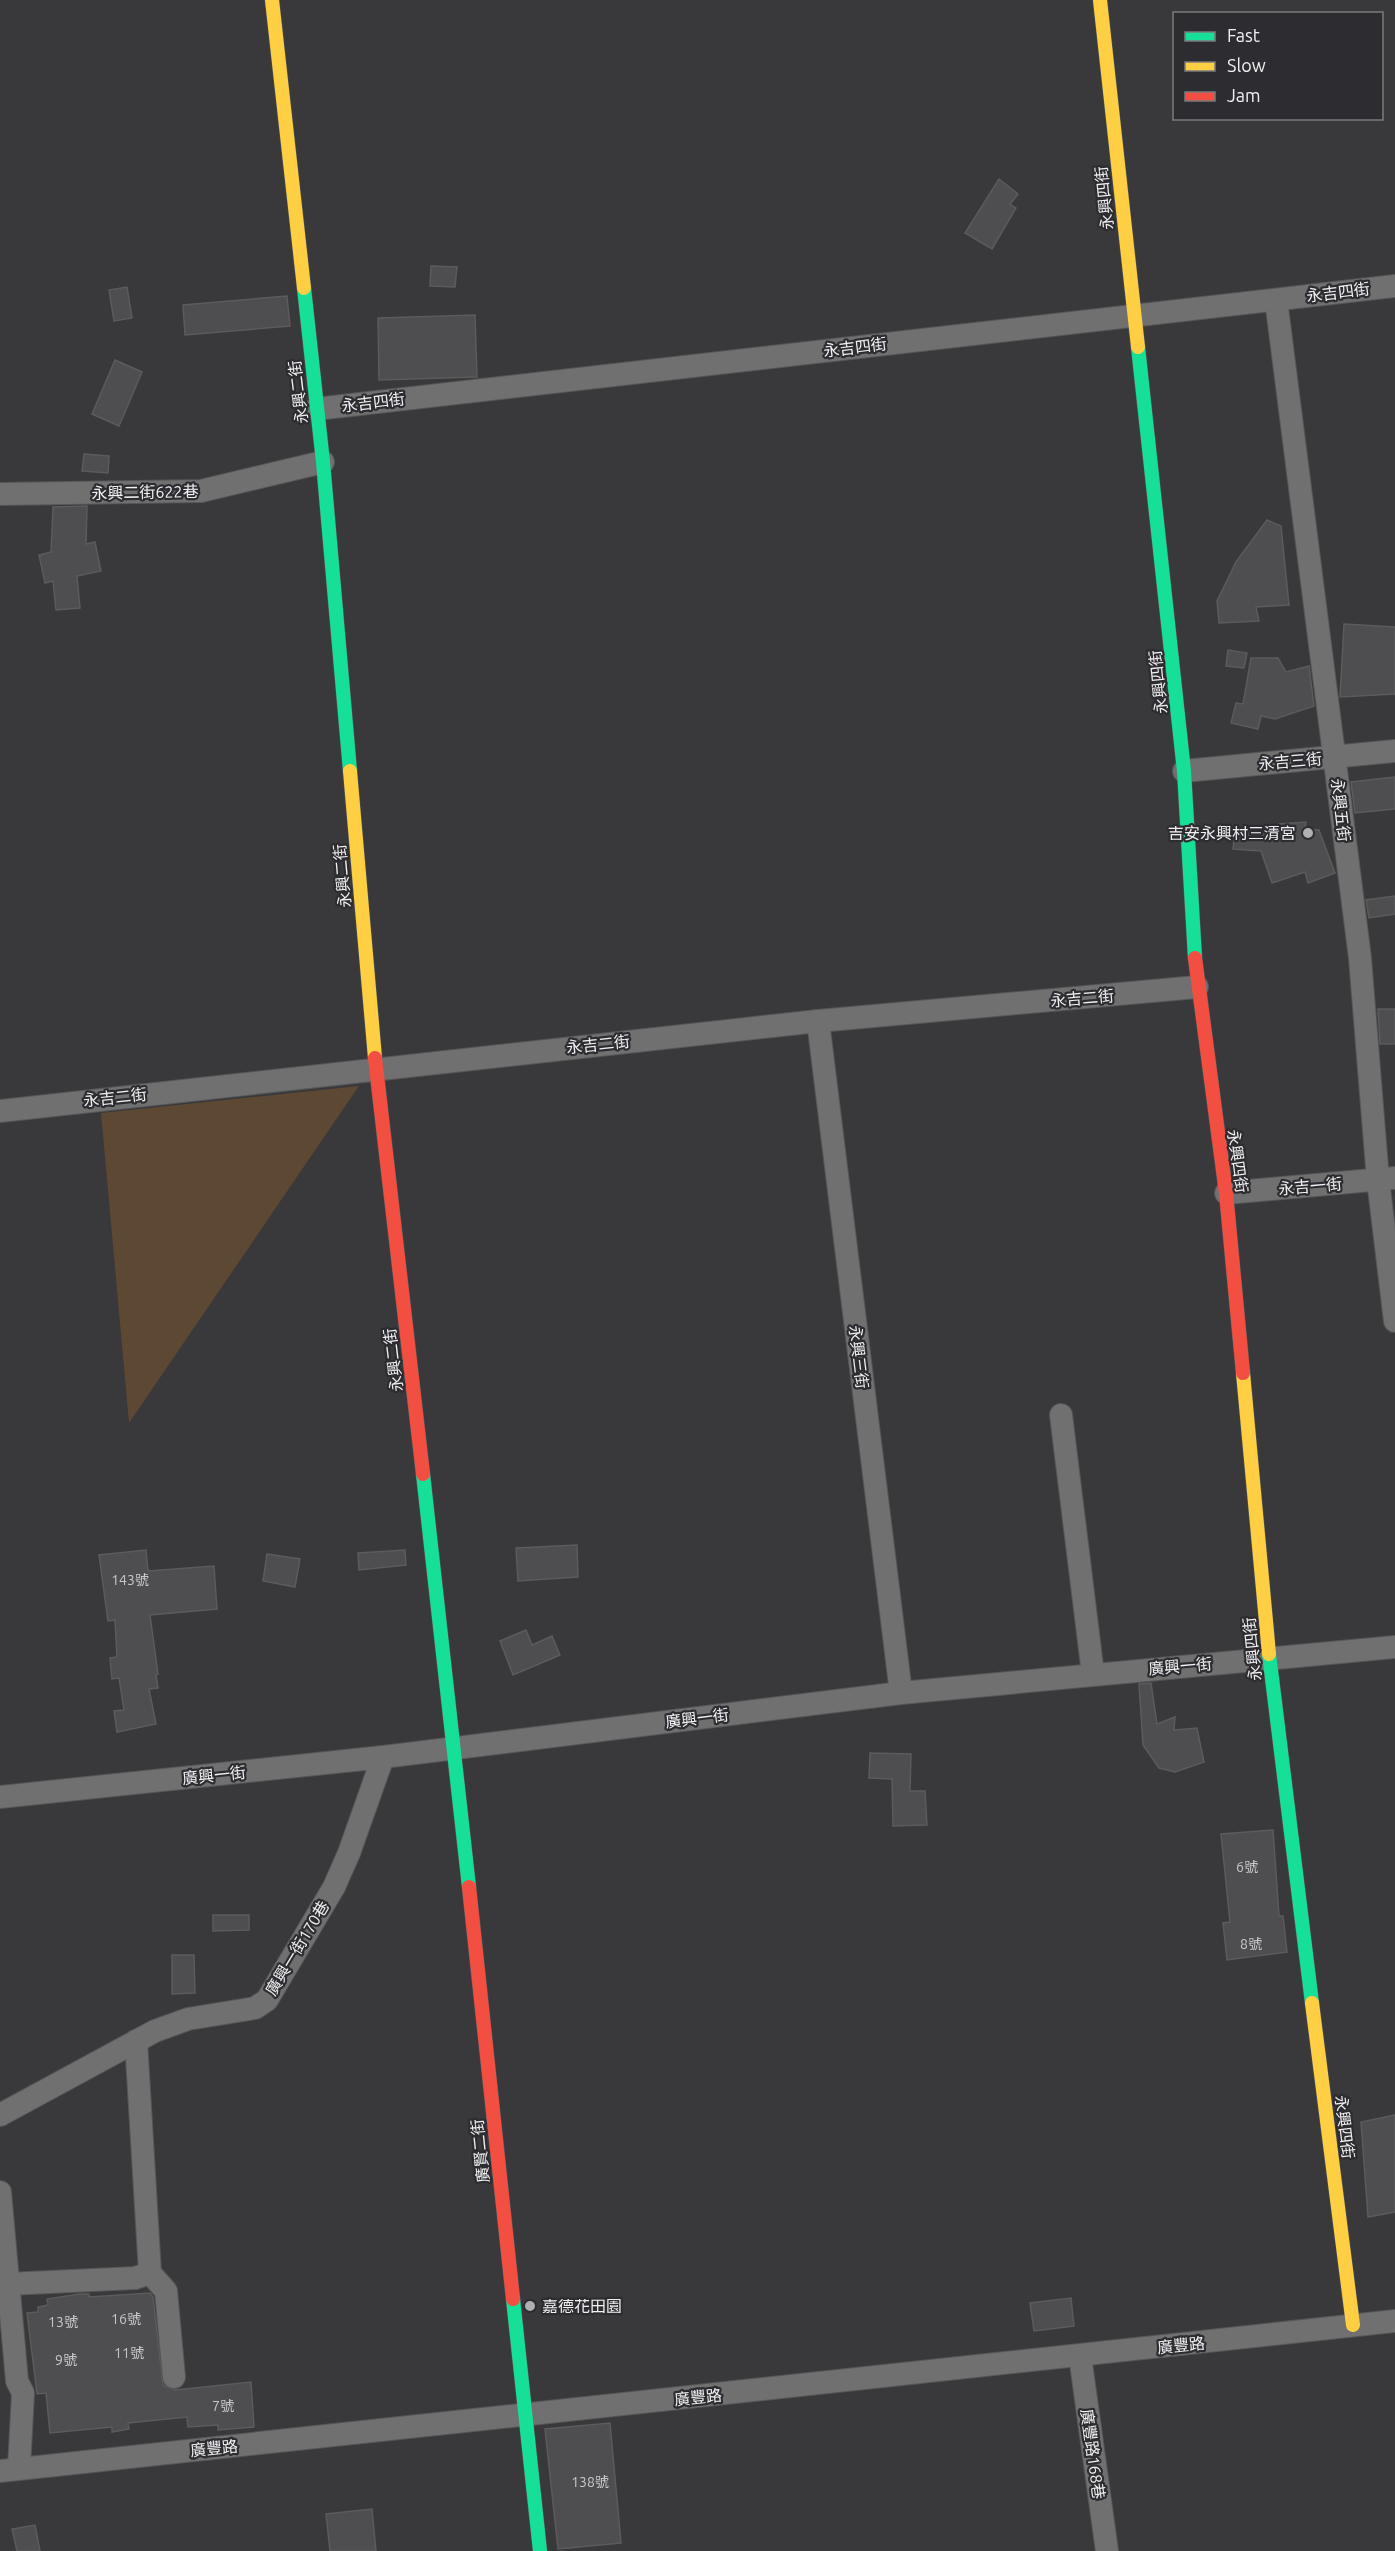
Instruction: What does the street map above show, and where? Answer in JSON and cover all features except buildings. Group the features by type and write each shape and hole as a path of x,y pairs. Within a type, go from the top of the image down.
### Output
{"street":[{"name":"永興二街","path":"272,0 323,462 376,1068 454,1748"},
{"name":"永興四街","path":"1100,0 1184,771 1197,987 1226,1193 1269,1658 1353,2325"},
{"name":"永吉四街","path":"316,409 1395,286"},
{"name":"永興五街","path":"1276,300 1387,1179 1395,1322"},
{"name":"永興二街622巷","path":"0,495 201,491 323,462"},
{"name":"永吉三街","path":"1184,771 1395,751"},
{"name":"永吉二街","path":"0,1111 818,1021 1197,987"},
{"name":"永興三街","path":"818,1021 901,1693"},
{"name":"永吉一街","path":"1226,1193 1387,1179"},
{"path":"1061,1414 1094,1674"},
{"name":"廣興一街","path":"0,1797 383,1757 901,1693 1395,1647"},
{"name":"廣賢二街","path":"454,1748 540,2551"},
{"name":"廣興一街170巷","path":"0,2115 136,2041 188,2019 241,2012 267,2000 334,1887 383,1757"},
{"path":"136,2041 150,2273 166,2291 174,2377"},
{"path":"0,2192 17,2381 23,2393 9,2469"},
{"path":"8,2284 135,2278 150,2273"},
{"name":"廣豐路","path":"9,2469 1395,2321"},
{"name":"廣豐路168巷","path":"1080,2356 1107,2551"}],"shaded area":[{"path":"359,1086 129,1423 101,1113"}],"traffic: fast":[{"path":"304,288 323,462 350,771"},
{"path":"1138,347 1184,771 1195,958"},
{"path":"423,1474 469,1887"},
{"path":"1269,1654 1312,2003"},
{"path":"513,2299 540,2551"}],"traffic: slow":[{"path":"272,0 304,288"},
{"path":"1100,0 1138,347"},
{"path":"350,771 375,1058"},
{"path":"1243,1373 1269,1654"},
{"path":"1312,2003 1353,2325"}],"traffic: jam":[{"path":"1195,958 1226,1193 1243,1373"},
{"path":"375,1058 423,1474"},
{"path":"469,1887 513,2299"}],"place":[{"name":"吉安永興村三清宮","path":"1308,833"},
{"name":"嘉德花田園","path":"530,2306"}]}
